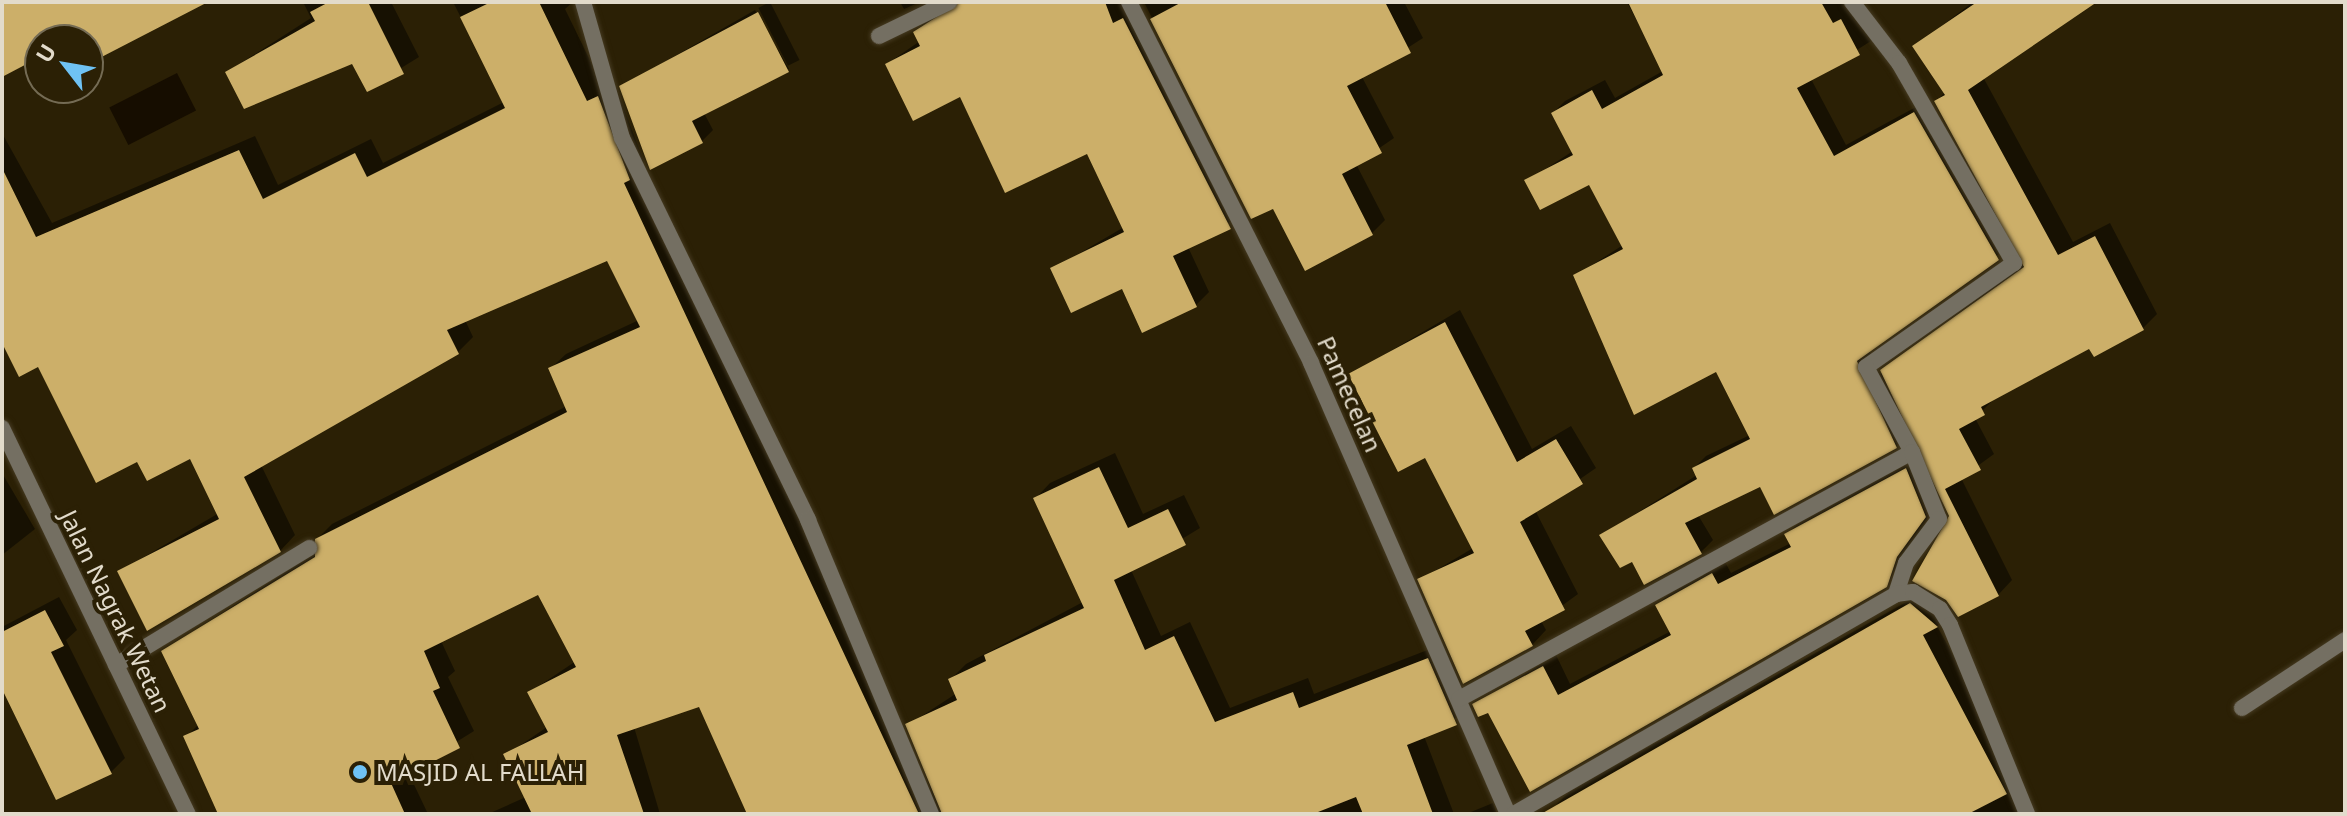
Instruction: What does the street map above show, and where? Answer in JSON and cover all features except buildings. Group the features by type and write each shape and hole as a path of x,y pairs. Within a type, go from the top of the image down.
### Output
{"street":[{"path":"583,2 622,138 808,520 931,814"},
{"path":"879,36 949,2"},
{"name":"Pamecelan","path":"1129,2 1311,363 1508,814"},
{"path":"1852,2 1899,63 2014,263 1866,367 1912,452 1939,519 1906,563 1896,594"},
{"name":"Jalan Nagrak Wetan","path":"2,428 188,814"},
{"path":"1459,699 1912,452"},
{"path":"116,665 309,548"},
{"path":"1514,814 1896,594 1926,598 1950,625 2027,814"},
{"path":"2242,708 2345,640"}],"shaded area":[{"path":"177,73 196,110 128,145 109,108"}],"place":[{"name":"MASJID AL FALLAH","path":"360,772"}]}
